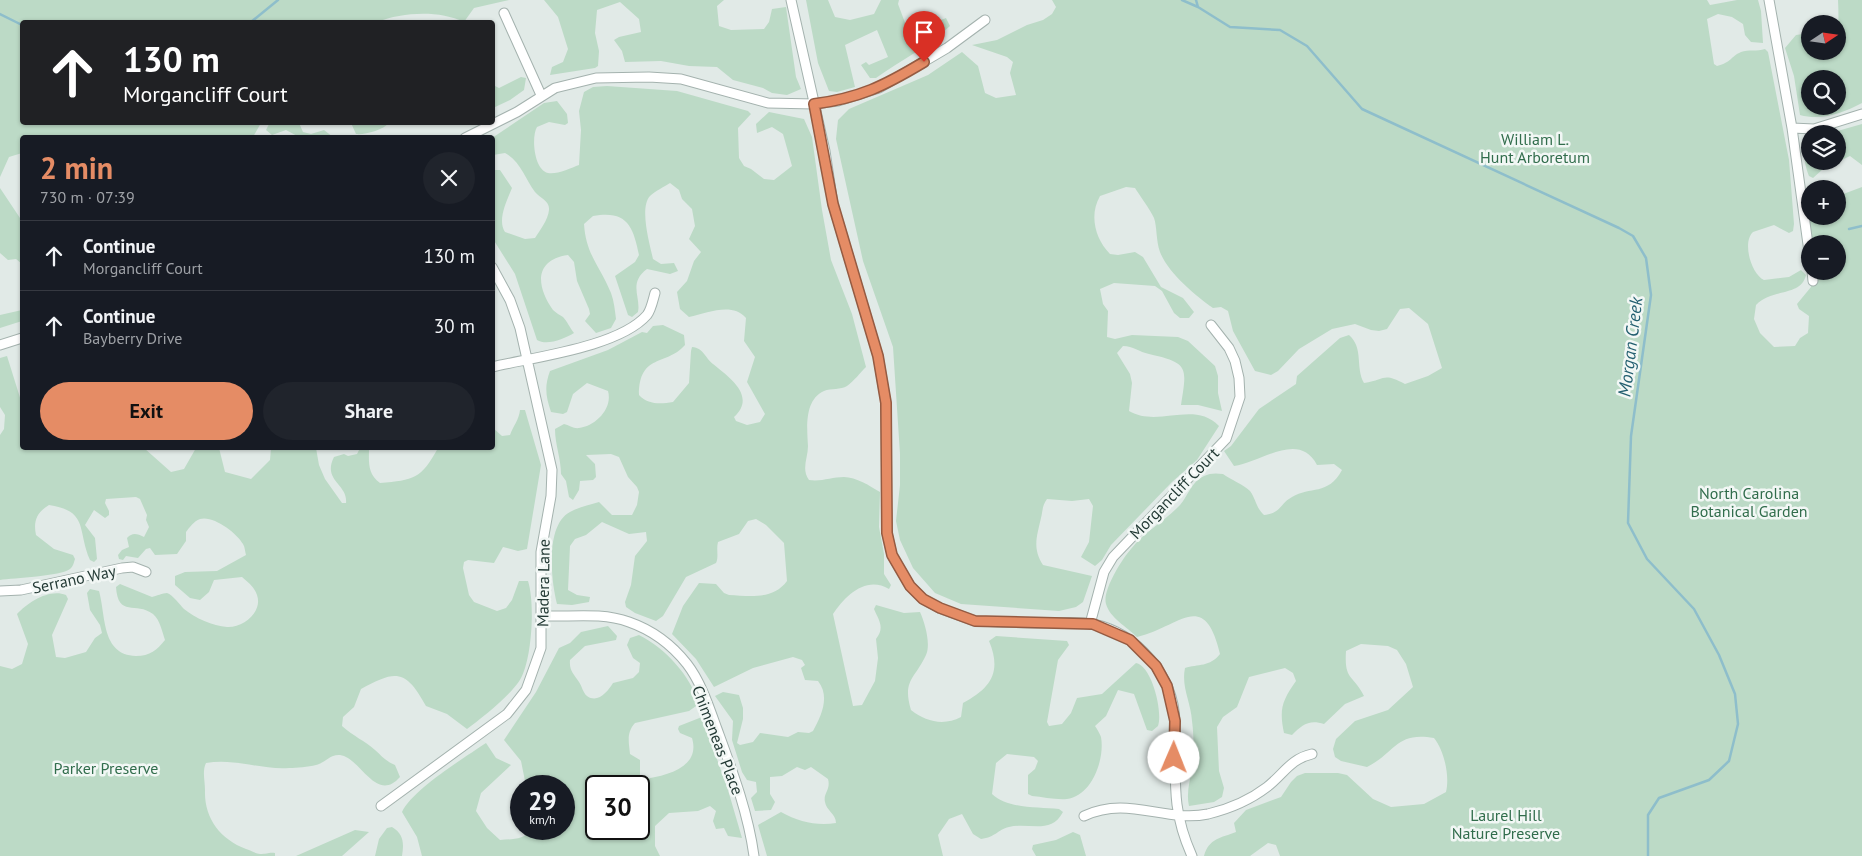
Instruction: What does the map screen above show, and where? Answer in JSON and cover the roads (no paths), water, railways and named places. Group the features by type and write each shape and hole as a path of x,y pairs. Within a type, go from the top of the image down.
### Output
{"street":[{"path":"791,0 814,104 833,204 878,356 886,403 887,533 892,555 910,586 923,599 940,608 975,621 1090,624 1130,640 1156,666 1167,686 1175,721 1174,790 1178,815 1192,856"},
{"path":"1769,0 1792,128 1807,235"},
{"path":"504,13 541,95"},
{"path":"495,123 517,112 541,95 555,88 596,78 649,77 681,79 768,103 814,104 857,96 880,88 947,48 985,20"},
{"path":"1792,128 1814,129 1862,114"},
{"path":"471,135 491,125"},
{"name":"Madera Lane","path":"381,806 496,724 518,702 526,690 538,663 543,616 541,552 551,496 552,470 516,314 495,273"},
{"path":"495,366 600,342 620,334 648,314 655,293"},
{"name":"Morgancliff Court","path":"1090,624 1104,572 1113,557 1226,439 1240,397 1239,378 1235,361 1229,348 1211,324"},
{"path":"0,345 20,339"},
{"name":"Serrano Way","path":"0,591 20,590 122,568 133,567 146,572"},
{"name":"Chimeneas Place","path":"543,616 591,615 621,619 650,631 670,646 684,660 701,688 730,765 747,820 754,856"},
{"path":"1084,816 1110,807 1178,815 1207,814 1242,802 1277,778 1291,762 1312,754"}],"waterway":[{"name":"Morgan Creek","path":"253,20 278,0"},
{"name":"Morgan Creek","path":"1182,0 1198,7"},
{"name":"Morgan Creek","path":"1196,0 1198,7 1230,27 1280,30 1307,46 1362,109 1619,228 1633,236 1646,258 1651,295 1631,436 1628,523 1647,559 1694,609 1719,655 1735,694 1738,724 1729,761 1709,780 1659,798 1648,815 1648,856"},
{"name":"Morgan Creek","path":"0,14 20,24"},
{"path":"1849,229 1862,226"}],"park label":[{"name":"William L. Hunt Arboretum","path":"1535,148"},
{"name":"North Carolina Botanical Garden","path":"1749,502"},
{"name":"Parker Preserve","path":"106,768"},
{"name":"Laurel Hill Nature Preserve","path":"1506,824"}]}
